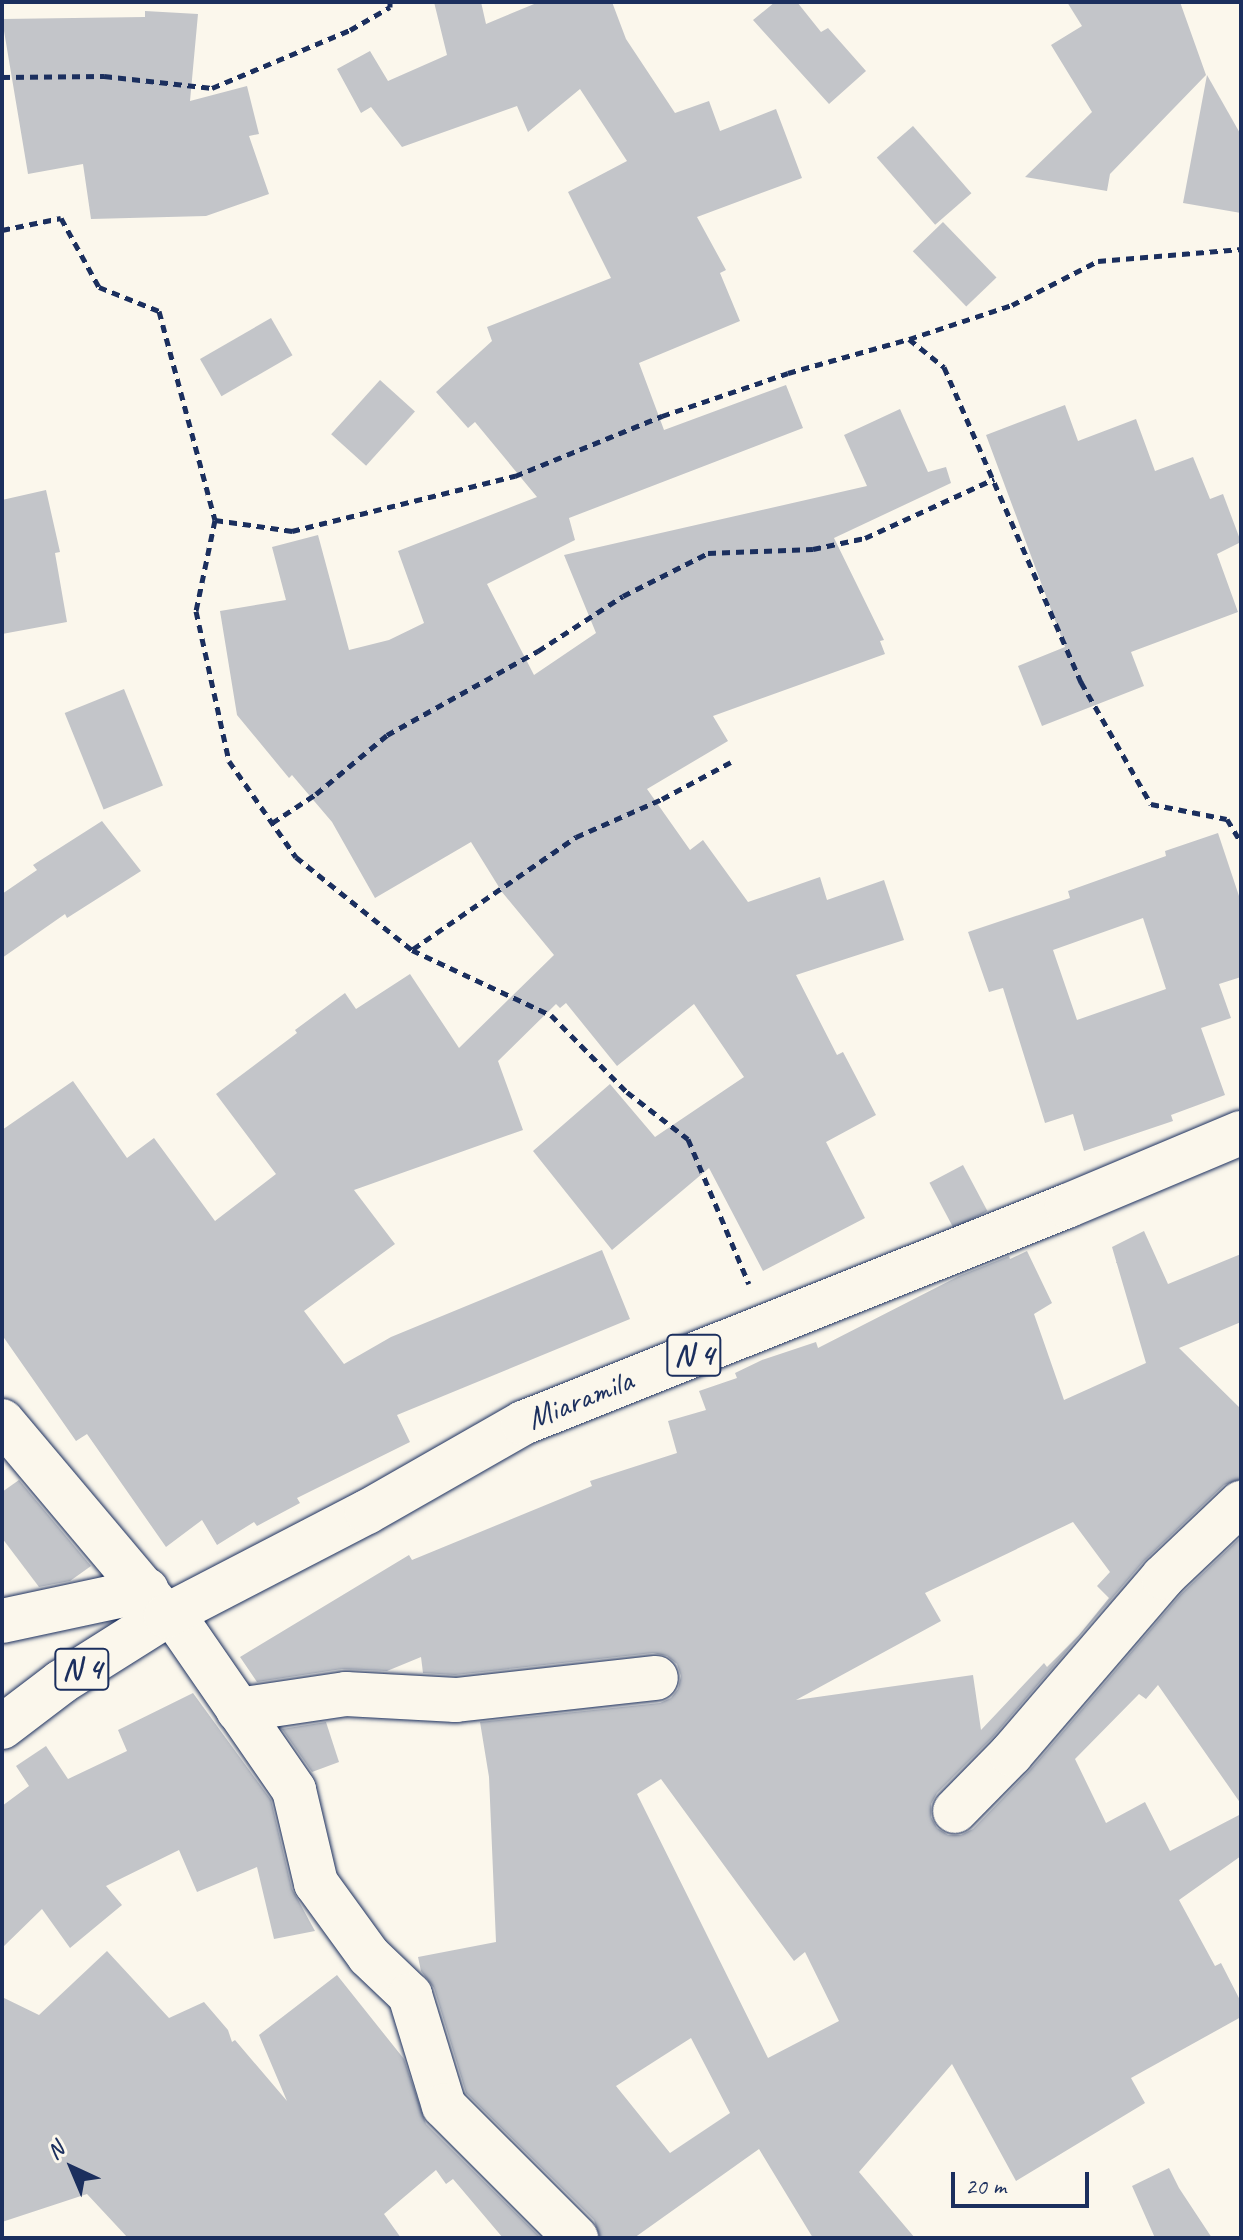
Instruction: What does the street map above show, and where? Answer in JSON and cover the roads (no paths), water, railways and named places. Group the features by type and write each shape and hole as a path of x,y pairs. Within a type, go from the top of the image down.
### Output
{"street":[{"name":"Miaramila","path":"2,1727 162,1607 367,1512 523,1423 1241,1133"},
{"path":"2,1421 162,1607 294,1790 316,1883 369,1956 410,1995 444,2106 576,2238"},
{"path":"955,1811 1011,1754 1163,1577 1241,1503"},
{"path":"2,1621 162,1607"},
{"path":"238,1710 346,1694 456,1700 656,1678"}]}
